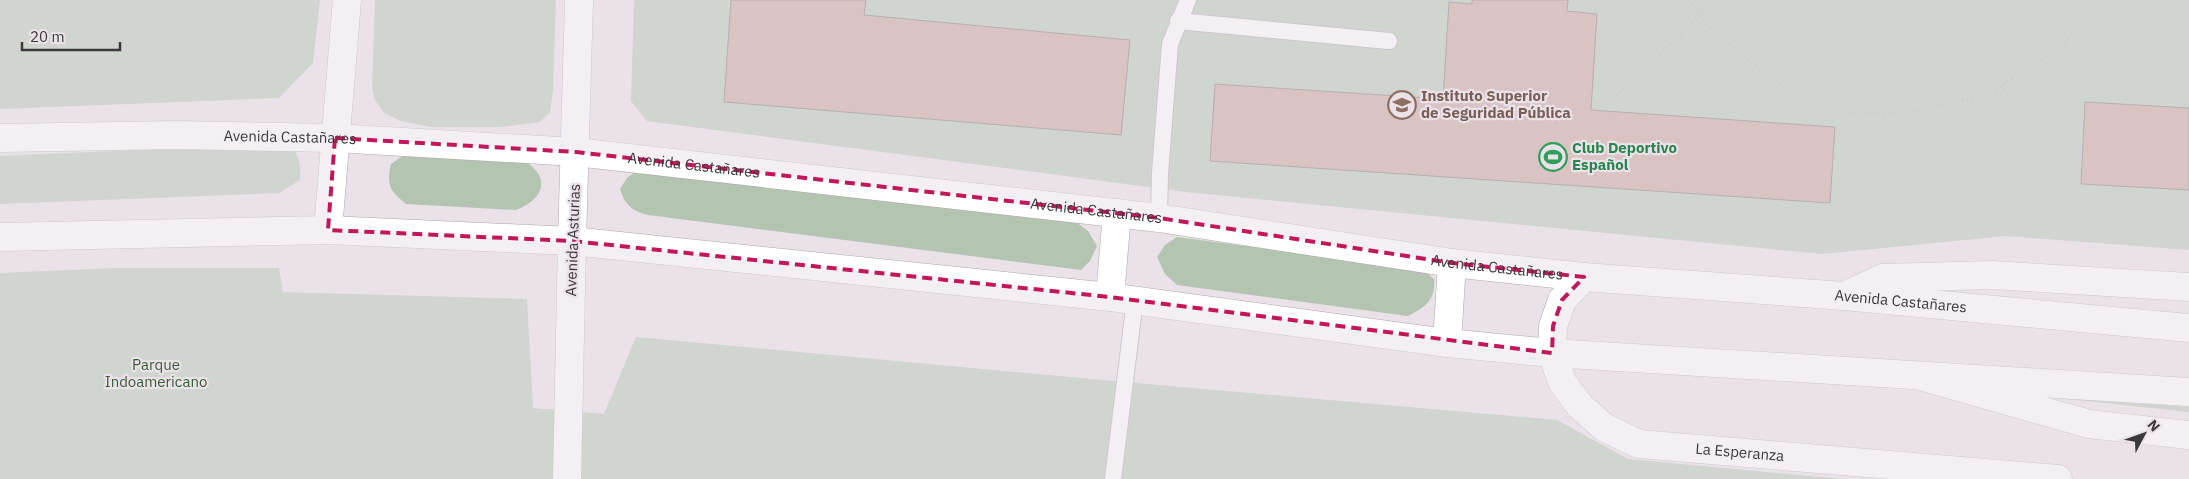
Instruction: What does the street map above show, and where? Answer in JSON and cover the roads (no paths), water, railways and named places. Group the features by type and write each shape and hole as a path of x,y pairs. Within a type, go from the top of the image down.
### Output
{"main road":[{"path":"328,230 347,0"},
{"name":"Avenida Asturias","path":"567,479 578,0"},
{"name":"Avenida Castañares","path":"0,138 176,135 335,138 576,152 1159,218 1452,263 1584,277 1844,296 2189,328"},
{"path":"1117,213 1122,299"},
{"path":"0,237 328,230 572,240 1122,299 1447,343 1552,353 2189,392"},
{"path":"1447,343 1452,263"},
{"path":"1844,296 1883,278 1992,275 2189,288"},
{"name":"La Esperanza","path":"1584,277 1562,300 1553,326 1552,353 1562,382 1580,406 1605,428 1639,444 2058,479"},
{"path":"1924,377 2089,424 2189,435"}],"lane":[{"path":"1159,218 1160,173 1170,44 1188,0"},
{"path":"1178,21 1389,41"},
{"path":"1113,479 1122,299"}],"place":[{"name":"Instituto Superior de Seguridad Pública","path":"1402,105"},
{"name":"Club Deportivo Español","path":"1553,157"}],"park label":[{"name":"Parque Indoamericano","path":"156,374"}]}
